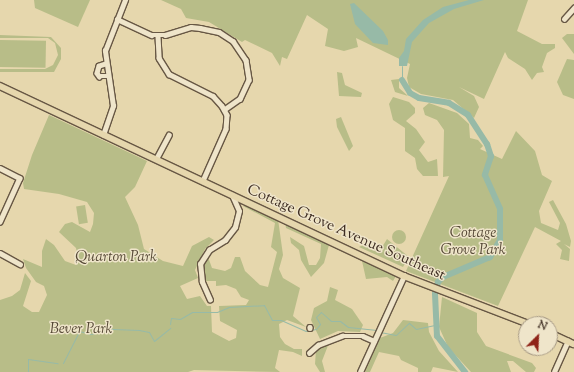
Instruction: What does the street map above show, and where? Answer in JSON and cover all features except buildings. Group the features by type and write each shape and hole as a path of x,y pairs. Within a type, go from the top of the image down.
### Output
{"main road":[{"name":"Cottage Grove Avenue Southeast","path":"0,86 404,276 518,320"},
{"path":"558,336 571,342"}],"street":[{"path":"103,135 113,106 109,76 105,64 106,44 125,0"},
{"path":"564,19 574,8"},
{"path":"116,19 158,36 200,28 219,32 239,47 248,67 248,87 240,99 224,110"},
{"path":"158,36 159,58 169,74 213,96 224,110 226,129 203,182"},
{"path":"105,64 99,66 97,73 99,76 109,76"},
{"path":"156,159 169,135"},
{"path":"0,168 20,178 0,222"},
{"path":"210,300 202,282 200,264 209,250 225,240 235,227 239,211 232,195"},
{"path":"0,253 20,264"},
{"path":"360,372 404,276"},
{"path":"309,353 318,345 342,336 363,336 374,341"},
{"path":"554,372 571,342"}],"green space":[{"path":"34,0 90,0 78,27 35,8"},
{"path":"161,0 528,0 517,31 542,44 555,44 555,48 547,53 542,67 544,72 537,73 532,80 525,69 508,58 505,52 484,99 459,87 474,96 479,107 474,118 453,100 421,94 409,87 407,78 410,64 356,38 358,47 344,51 325,46 328,29 307,15 287,59 282,57 280,66 272,53 245,40 242,42 209,22 186,18 181,9"},
{"path":"567,34 574,34 574,54 562,38"},
{"path":"0,35 51,37 61,48 61,59 54,72 0,72 0,69 45,69 53,65 58,55 55,43 48,38 0,38"},
{"path":"0,40 46,41 46,68 0,67"},
{"path":"567,59 574,60 574,99 563,95 557,82"},
{"path":"337,72 342,73 345,85 362,93 361,97 339,96"},
{"path":"399,79 399,88 408,96 395,92 391,80"},
{"path":"393,97 409,102 415,108 415,113 406,121 416,129 425,142 419,150 428,162 437,159 438,176 423,176 417,169 415,158 405,151 405,128 393,120 389,104"},
{"name":"Cottage Grove Park","path":"429,103 457,113 469,124 470,138 478,140 483,146 480,149 502,159 516,131 535,151 542,175 552,181 539,211 541,223 558,230 560,223 549,202 553,200 566,224 571,241 570,247 564,244 570,249 569,261 560,259 562,250 556,244 561,241 535,227 498,306 406,271 449,176 443,177 444,130 437,120 425,115 423,108"},
{"path":"49,115 147,161 135,187 125,197 138,225 144,249 163,261 183,266 192,246 209,237 214,240 205,249 195,270 198,278 180,286 187,299 200,296 207,306 211,306 212,332 229,341 236,338 237,330 220,321 219,306 246,305 249,300 241,297 236,289 226,285 216,286 216,281 206,281 203,272 205,261 208,257 212,268 225,271 231,268 235,257 240,257 245,271 260,285 268,287 277,252 271,247 275,223 243,206 248,206 278,219 283,255 279,269 283,278 300,288 293,316 306,327 287,320 279,324 280,337 285,344 294,349 302,349 302,356 293,352 279,350 275,368 280,372 194,370 188,372 0,372 0,300 12,296 20,290 25,273 31,281 23,306 32,312 39,312 47,295 44,286 36,282 26,268 23,259 42,267 42,251 46,239 54,245 65,261 76,265 78,258 76,248 59,232 65,224 72,222 90,232 93,224 94,213 87,202 59,194 24,189 23,183 32,155"},
{"path":"341,117 353,146 349,151 337,127 336,119"},
{"path":"85,205 88,223 79,224 76,206"},
{"path":"285,222 329,245 324,263 311,277 301,260 299,250 291,243 290,237 304,246 309,265 316,265 320,258 321,244 286,228"},
{"path":"396,230 402,230 406,234 406,240 402,244 396,244 392,240 392,234"},
{"path":"387,239 409,257 403,267 359,247 367,243 379,252"},
{"path":"362,261 396,276 393,281 387,277 366,279"},
{"path":"330,287 338,290 335,300 352,309 363,325 360,332 338,331 320,339 311,320 314,308 327,301"},
{"path":"442,297 477,313 477,332 486,346 532,363 536,368 534,372 526,372 513,361 507,361 511,372 471,372 448,347 439,327"},
{"path":"403,320 428,323 429,332 439,351 458,372 433,367 431,372 418,372 418,368 401,360 399,356 379,352 370,372 365,372 380,338 393,333"},
{"path":"329,343 322,361 325,372 320,372 315,364 316,350"}],"shaded area":[{"path":"469,0 484,0 454,9 429,23 412,42 407,66 399,66 399,58 404,51 406,39 423,20 443,7"},
{"path":"354,3 383,31 388,40 388,45 373,43 355,24 350,4"}],"waterway":[{"path":"402,66 402,80"},
{"path":"402,80 410,93 419,98 449,103 468,115 487,144 491,156 485,175 500,209 500,240 490,257 443,277 438,282 435,294 437,336 465,372"},
{"path":"170,324 171,318 180,319 192,312 217,312 229,307 264,305 272,320 281,320 306,331 316,329 320,324 316,317 321,312 331,321 340,321 348,327 377,330"},
{"path":"380,332 396,335 409,323 416,329 435,325"},
{"path":"63,363 79,331 91,334 113,329 139,330 149,332 154,341 170,328"},
{"path":"28,372 28,359 58,363"}],"park label":[{"name":"Quarton Park","path":"116,258"},
{"name":"Bever Park","path":"81,330"}]}
